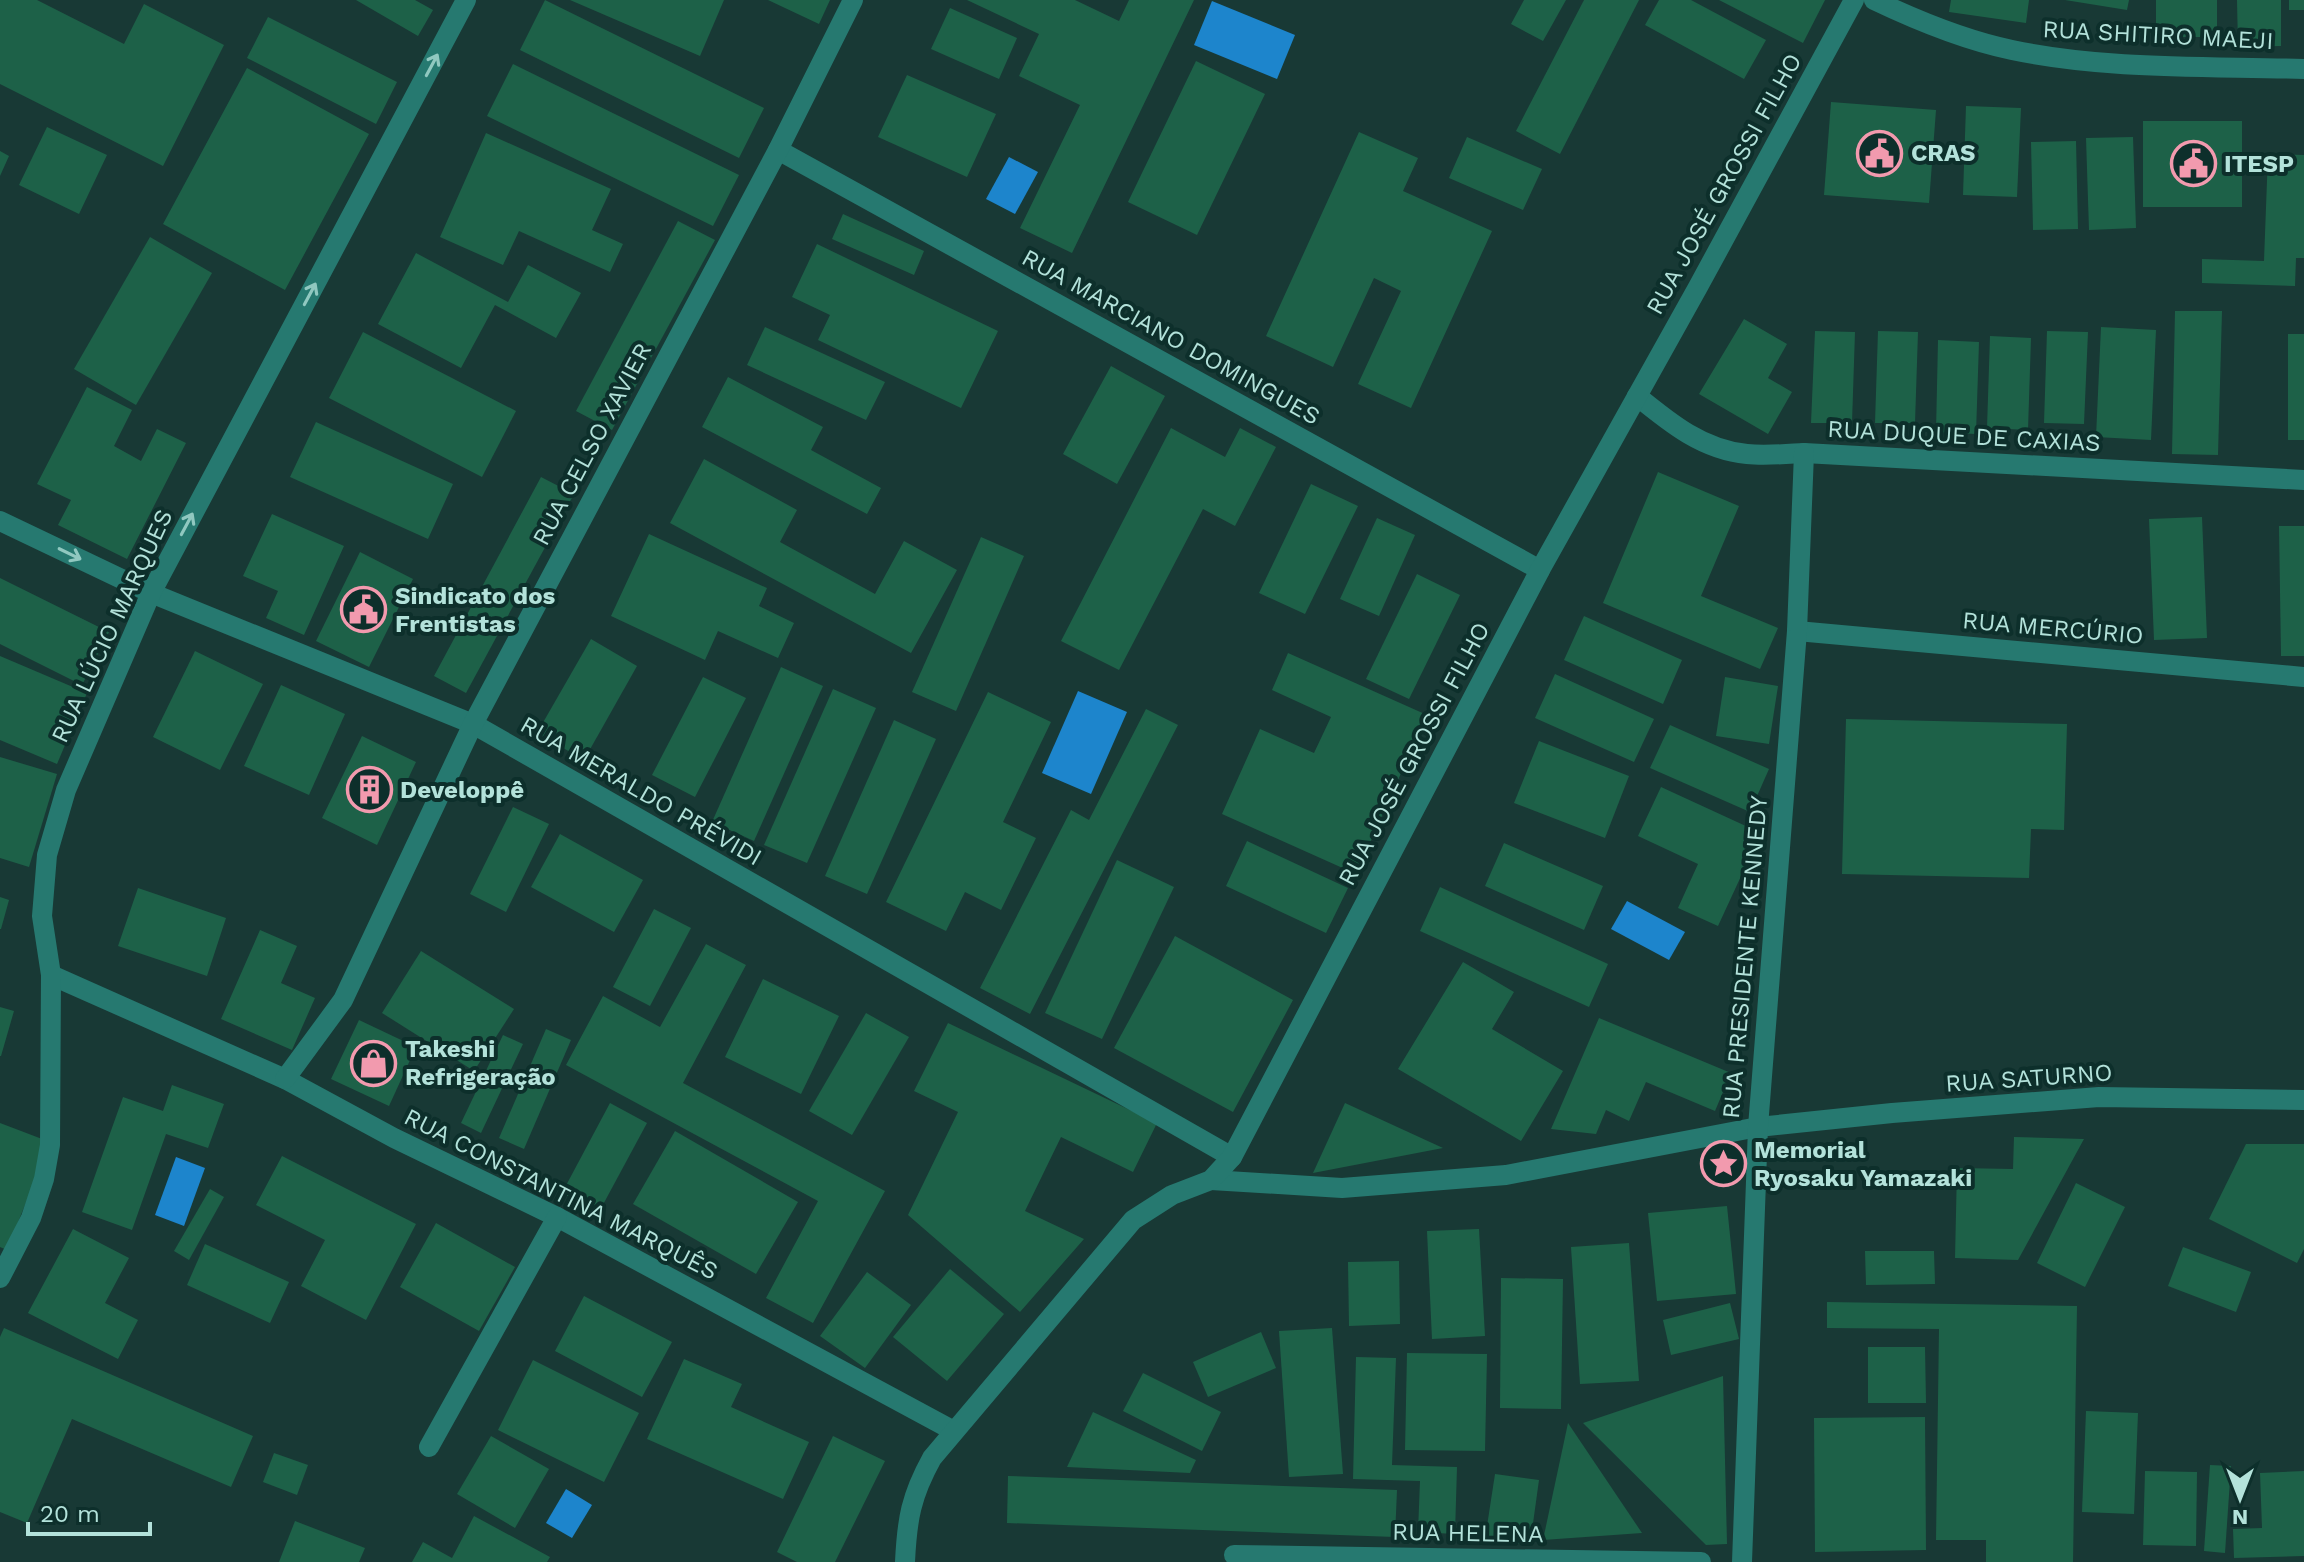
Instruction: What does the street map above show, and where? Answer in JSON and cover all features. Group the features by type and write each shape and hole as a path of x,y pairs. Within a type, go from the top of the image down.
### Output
{"street":[{"name":"RUA LÚCIO MARQUES","path":"0,1278 31,1218 44,1179 50,1145 51,975 42,916 47,855 56,818 151,593 466,0"},
{"name":"RUA CELSO XAVIER","path":"285,1079 343,1000 473,724 778,150 853,0"},
{"name":"RUA JOSÉ GROSSI FILHO","path":"905,1562 907,1528 915,1488 932,1458 1133,1220 1172,1195 1211,1180 1232,1157 1540,570 1854,0"},
{"name":"RUA SHITIRO MAEJI","path":"1874,0 1950,33 2011,50 2105,62 2304,69"},
{"name":"RUA MARCIANO DOMINGUES","path":"778,150 1540,570"},
{"name":"RUA DUQUE DE CAXIAS","path":"1637,396 1682,432 1708,445 1747,454 1804,453 2304,480"},
{"name":"RUA PRESIDENTE KENNEDY","path":"1742,1562 1758,1127 1797,631 1804,453"},
{"name":"RUA MERALDO PRÉVIDI","path":"0,521 151,593 473,724 1232,1157"},
{"name":"RUA MERCÚRIO","path":"1797,631 2304,677"},
{"name":"RUA CONSTANTINA MARQUÊS","path":"51,975 285,1079 394,1138 557,1217 954,1431"},
{"name":"RUA SATURNO","path":"1211,1180 1342,1188 1506,1175 1758,1127 2099,1097 2304,1100"},
{"path":"429,1447 557,1217"},
{"name":"RUA HELENA","path":"1234,1555 1701,1562"}],"water":[{"path":"1212,1 1295,35 1277,79 1194,45"},
{"path":"1009,157 1038,172 1015,214 986,199"},
{"path":"1078,691 1127,712 1091,794 1042,773"},
{"path":"1627,901 1685,932 1669,960 1611,929"},
{"path":"176,1157 205,1168 184,1226 155,1215"},
{"path":"566,1489 592,1505 572,1538 546,1523"}],"building":[{"path":"0,0 37,0 124,44 144,4 224,45 163,166 0,84"},
{"path":"356,0 415,0 433,10 418,36"},
{"path":"545,0 764,108 739,158 520,50"},
{"path":"570,0 724,0 700,56"},
{"path":"768,0 830,0 819,24"},
{"path":"967,0 1075,0 1119,21 1129,0 1194,0 1072,253 1020,228 1080,105 1019,76 1039,34"},
{"path":"1524,0 1566,0 1543,41 1511,24"},
{"path":"1584,0 1639,0 1560,154 1516,131"},
{"path":"1659,0 1691,0 1766,40 1744,79 1645,25"},
{"path":"1719,0 1825,0 1803,43"},
{"path":"1951,0 2029,0 2026,23 1949,12"},
{"path":"2065,0 2129,0 2127,10"},
{"path":"2156,0 2217,0 2217,37 2156,37"},
{"path":"2237,0 2281,0 2281,46 2238,47"},
{"path":"2289,0 2304,0 2304,10 2289,10"},
{"path":"950,8 1017,38 999,79 931,49"},
{"path":"268,17 397,82 376,124 247,58"},
{"path":"1196,61 1265,94 1197,235 1128,202"},
{"path":"513,64 739,175 713,226 487,116"},
{"path":"247,68 369,134 285,290 163,224"},
{"path":"907,75 996,114 967,177 878,137"},
{"name":"CRAS","path":"1831,102 1936,110 1929,203 1824,195"},
{"path":"1966,106 2021,108 2017,197 1963,195"},
{"name":"ITESP","path":"2143,121 2242,121 2242,207 2143,207"},
{"path":"47,127 107,155 79,214 19,185"},
{"path":"1359,132 1418,158 1403,191 1492,231 1411,408 1358,384 1401,291 1374,278 1333,367 1266,336"},
{"path":"486,133 611,189 592,230 623,244 610,272 519,231 503,265 440,237"},
{"path":"1467,137 1542,169 1523,210 1449,178"},
{"path":"2133,137 2136,228 2089,230 2086,138"},
{"path":"2076,141 2078,229 2033,230 2031,142"},
{"path":"0,151 9,156 0,176"},
{"path":"2268,154 2304,155 2304,258 2296,258 2295,286 2202,283 2202,259 2264,261"},
{"path":"843,214 924,251 914,275 832,239"},
{"path":"678,221 715,240 612,430 576,411"},
{"path":"150,237 212,273 136,405 74,369"},
{"path":"817,244 998,331 961,408 818,340 830,315 792,297"},
{"path":"416,253 508,302 528,265 581,293 556,338 495,305 461,368 378,324"},
{"path":"2175,311 2222,311 2218,455 2172,454"},
{"path":"1744,319 1787,344 1768,378 1792,392 1768,434 1699,394"},
{"path":"765,327 885,382 866,420 747,365"},
{"path":"2101,327 2156,330 2151,440 2096,437"},
{"path":"1815,331 1855,332 1852,423 1811,423"},
{"path":"1878,331 1918,332 1915,423 1875,423"},
{"path":"2047,331 2088,332 2084,424 2044,423"},
{"path":"363,332 516,411 482,477 329,398"},
{"path":"2288,334 2304,334 2304,440 2288,440"},
{"path":"1990,336 2031,338 2028,430 1987,428"},
{"path":"1938,340 1979,342 1976,434 1936,432"},
{"path":"1111,366 1165,396 1117,484 1063,454"},
{"path":"728,377 823,427 811,450 881,488 867,514 702,427"},
{"path":"87,387 132,410 114,446 141,461 157,429 186,443 127,559 58,525 71,500 37,484"},
{"path":"316,422 453,484 428,539 290,477"},
{"path":"1171,428 1225,457 1240,428 1276,447 1235,526 1203,509 1119,670 1061,641"},
{"path":"704,459 797,510 780,542 875,594 904,541 957,570 911,653 670,523"},
{"path":"1658,472 1739,506 1701,596 1778,628 1760,669 1603,603"},
{"path":"541,477 574,494 466,693 434,676"},
{"path":"1311,484 1358,506 1305,614 1259,593"},
{"path":"272,514 344,546 304,635 266,618 278,591 243,576"},
{"path":"2202,517 2207,638 2154,640 2149,519"},
{"path":"1377,518 1415,535 1379,616 1340,599"},
{"path":"2279,526 2304,526 2304,656 2281,656"},
{"path":"649,534 767,588 759,606 794,623 778,658 718,631 705,660 611,616"},
{"path":"981,537 1024,556 956,711 912,692"},
{"name":"Sindicato dos Frentistas","path":"360,552 413,579 369,667 316,641"},
{"path":"1417,574 1460,595 1409,699 1366,679"},
{"path":"0,578 109,632 82,685 0,644"},
{"path":"1584,616 1682,660 1663,704 1564,660"},
{"path":"591,639 637,666 584,760 537,733"},
{"path":"195,651 263,684 220,770 153,737"},
{"path":"1288,653 1427,715 1356,874 1222,814 1260,729 1314,753 1331,717 1272,690"},
{"path":"0,656 87,693 57,764 0,740"},
{"path":"781,667 823,686 754,841 712,822"},
{"path":"1555,674 1654,719 1634,762 1535,718"},
{"path":"703,677 746,698 695,797 652,775"},
{"path":"1725,677 1778,686 1769,744 1716,736"},
{"path":"281,685 345,714 309,795 244,766"},
{"path":"833,689 876,708 807,863 764,845"},
{"path":"988,692 1051,722 1003,822 1036,838 1001,910 965,892 946,931 886,902"},
{"path":"1146,709 1178,725 1030,1014 980,988 1071,810 1089,820"},
{"path":"1846,719 2067,724 2064,830 2031,829 2029,878 1842,874"},
{"path":"894,720 936,739 867,894 825,876"},
{"path":"1670,725 1769,769 1750,812 1650,768"},
{"name":"Developpê","path":"362,736 416,762 377,845 322,818"},
{"path":"1539,741 1629,776 1605,838 1514,803"},
{"path":"0,757 57,774 29,867 0,858"},
{"path":"1661,787 1761,833 1718,926 1678,908 1698,864 1638,836"},
{"path":"513,807 549,824 506,912 470,894"},
{"path":"560,834 643,880 614,932 531,887"},
{"path":"1247,841 1348,888 1326,933 1226,886"},
{"path":"1504,843 1603,886 1584,930 1485,886"},
{"path":"1117,860 1174,887 1102,1039 1045,1013"},
{"path":"1440,887 1608,964 1589,1007 1420,931"},
{"path":"138,888 226,918 207,976 118,946"},
{"path":"0,897 9,900 1,929 0,929"},
{"path":"654,909 691,928 650,1006 613,987"},
{"path":"260,930 297,946 281,983 315,998 292,1050 221,1019"},
{"path":"1175,936 1293,1000 1233,1112 1114,1048"},
{"path":"706,944 746,965 683,1083 885,1191 813,1323 766,1298 818,1201 566,1065 603,996 660,1027"},
{"path":"421,951 514,1009 474,1071 382,1013"},
{"path":"1463,962 1514,992 1492,1029 1563,1071 1521,1141 1398,1069"},
{"path":"763,979 839,1016 801,1094 725,1057"},
{"path":"0,1007 14,1011 1,1056 0,1056"},
{"path":"866,1013 909,1037 852,1135 809,1111"},
{"path":"1599,1018 1731,1073 1715,1111 1646,1082 1629,1121 1606,1110 1596,1134 1551,1129"},
{"name":"Takeshi Refrigeração","path":"359,1020 416,1047 389,1106 331,1079"},
{"path":"948,1023 1157,1123 1133,1172 1061,1137 1025,1211 1084,1239 1020,1312 908,1215 958,1112 914,1091"},
{"path":"546,1029 571,1040 524,1149 499,1138"},
{"path":"503,1035 523,1044 481,1133 461,1123"},
{"path":"172,1085 224,1104 208,1148 166,1134 132,1230 82,1212 123,1097 163,1111"},
{"path":"610,1103 647,1123 599,1212 562,1193"},
{"path":"1345,1103 1443,1148 1313,1173"},
{"path":"0,1123 50,1142 7,1250 0,1247"},
{"path":"675,1131 798,1202 756,1274 633,1204"},
{"path":"2014,1137 2084,1139 2018,1260 1955,1258 1957,1168 2013,1169"},
{"path":"2246,1144 2304,1144 2304,1249 2297,1263 2209,1219"},
{"path":"282,1156 416,1224 366,1320 301,1286 325,1240 256,1205"},
{"path":"2076,1183 2125,1207 2085,1287 2037,1263"},
{"path":"210,1189 224,1197 189,1260 174,1251"},
{"path":"1727,1206 1736,1294 1657,1301 1648,1213"},
{"path":"436,1223 515,1267 479,1331 400,1287"},
{"path":"73,1229 129,1258 105,1303 138,1320 118,1359 28,1313"},
{"path":"1479,1229 1485,1336 1432,1339 1427,1231"},
{"path":"1629,1243 1639,1381 1580,1384 1571,1247"},
{"path":"205,1244 289,1282 270,1323 187,1285"},
{"path":"2183,1247 2251,1272 2236,1312 2168,1286"},
{"path":"1865,1251 1934,1251 1935,1284 1866,1285"},
{"path":"1399,1261 1400,1324 1349,1326 1348,1262"},
{"path":"950,1269 1004,1314 947,1381 893,1337"},
{"path":"867,1272 911,1305 865,1368 820,1336"},
{"path":"1501,1278 1563,1279 1561,1409 1500,1408"},
{"path":"584,1296 672,1342 642,1397 555,1351"},
{"path":"1827,1302 2077,1306 2073,1562 1986,1562 1986,1540 1936,1540 1939,1329 1827,1328"},
{"path":"1730,1303 1739,1339 1671,1355 1663,1320"},
{"path":"4,1328 253,1436 231,1487 72,1419 27,1523 0,1512 0,1337"},
{"path":"1332,1328 1343,1474 1289,1477 1279,1331"},
{"path":"1261,1332 1276,1368 1208,1397 1193,1362"},
{"path":"1868,1347 1925,1347 1926,1403 1868,1403"},
{"path":"1407,1353 1487,1354 1485,1451 1405,1450"},
{"path":"1356,1357 1396,1358 1392,1465 1457,1467 1455,1534 1418,1532 1420,1481 1353,1479"},
{"path":"684,1359 742,1384 731,1407 809,1442 783,1499 647,1439"},
{"path":"533,1360 639,1413 604,1482 498,1430"},
{"path":"1143,1373 1221,1412 1202,1451 1123,1411"},
{"path":"1723,1376 1727,1544 1706,1545 1583,1423"},
{"path":"2086,1411 2138,1413 2134,1514 2082,1512"},
{"path":"1093,1412 1196,1460 1190,1473 1067,1467"},
{"path":"1925,1417 1926,1550 1815,1552 1814,1418"},
{"path":"1568,1423 1642,1533 1543,1540"},
{"path":"491,1436 549,1469 515,1528 457,1494"},
{"path":"833,1436 885,1461 835,1562 797,1562 777,1552"},
{"path":"274,1453 308,1465 297,1495 263,1482"},
{"path":"2210,1465 2231,1466 2225,1553 2204,1551"},
{"path":"2145,1471 2197,1472 2196,1546 2143,1545"},
{"path":"2304,1471 2304,1556 2234,1558 2233,1529 2262,1528 2260,1473"},
{"path":"1495,1474 1539,1480 1530,1545 1485,1539"},
{"path":"1008,1476 1397,1490 1395,1537 1007,1523"},
{"path":"474,1516 550,1557 547,1562 412,1562 423,1542 452,1558"},
{"path":"295,1521 365,1548 359,1562 279,1562"}],"place":[{"name":"CRAS","path":"1880,153"},
{"name":"ITESP","path":"2193,164"},
{"name":"Sindicato dos Frentistas","path":"364,610"},
{"name":"Developpê","path":"369,790"},
{"name":"Takeshi Refrigeração","path":"374,1063"},
{"name":"Memorial Ryosaku Yamazaki","path":"1723,1164"}]}
